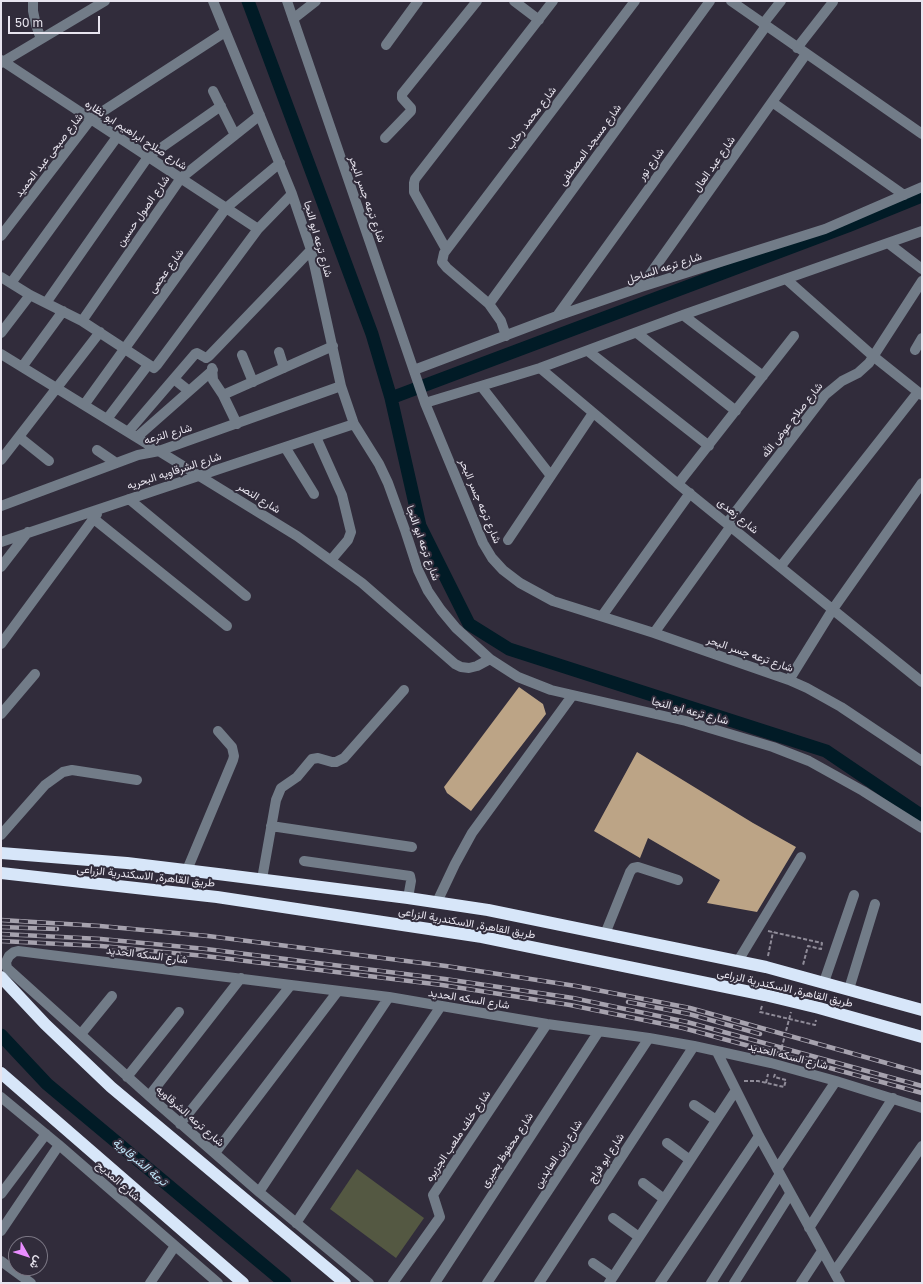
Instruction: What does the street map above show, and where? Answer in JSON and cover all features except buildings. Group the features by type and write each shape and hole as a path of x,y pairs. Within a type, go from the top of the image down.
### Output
{"highway":[{"name":"طريق القاهرة, الاسكندرية الزراعى","path":"1,853 127,863 187,870 408,898 488,910 766,967 922,1010"},
{"name":"طريق القاهرة, الاسكندرية الزراعى","path":"1,873 217,897 482,936 765,995 819,1008 922,1037"},
{"path":"1,977 45,1024 101,1078 345,1283"},
{"path":"1,1073 243,1283"}],"street":[{"path":"33,1 33,11 41,39"},
{"name":"شارع ترعه ابو النجا","path":"213,1 280,163 311,250 341,386 354,424 379,464 388,483 406,530 418,570 428,591 456,628 490,659 518,677 551,690 572,696 686,721 773,748 809,761 863,791 922,828"},
{"name":"شارع ترعه جسر البحر","path":"287,1 425,402 483,543 492,558 509,574 537,593 553,601 654,633 789,680 807,688 841,708 922,761"},
{"path":"293,19 316,1"},
{"path":"386,45 418,1"},
{"path":"384,138 411,111 411,108 402,98 402,94 477,1"},
{"path":"514,1 539,20"},
{"path":"506,336 501,321 489,304 442,262 442,257 446,249 414,192 414,183 553,1"},
{"name":"شارع محمد رحاب","path":"446,249 635,1"},
{"name":"شارع مسجد المصطفى","path":"489,304 710,1"},
{"path":"731,1 922,134"},
{"name":"شارع نور","path":"556,316 781,1"},
{"path":"2,62 102,2"},
{"name":"شارع عبد العال","path":"641,287 772,102 833,2"},
{"name":"شارع صبحى عبد الحميد","path":"1,236 91,119 225,32"},
{"name":"شارع صلاح ابراهيم ابو نظاره","path":"2,62 258,229"},
{"path":"213,91 235,135"},
{"path":"772,102 904,195"},
{"path":"46,303 148,157 221,106"},
{"name":"شارع الصول حسين","path":"82,321 180,178 260,115"},
{"path":"11,283 117,136"},
{"name":"شارع عجمى","path":"84,405 226,208 280,163"},
{"name":"شارع ترعه الساحل","path":"414,370 556,316 641,287 825,229 922,187"},
{"path":"1,277 30,295 82,321 154,368 258,229 292,194"},
{"path":"425,402 540,368 683,315 922,231"},
{"path":"888,243 922,269"},
{"path":"206,358 311,250"},
{"path":"781,566 920,393 873,356 786,279"},
{"name":"شارع صلاح عوض الله","path":"654,633 729,524 825,395 842,381 858,373 864,368 922,281"},
{"path":"1,333 30,295"},
{"path":"22,367 64,312"},
{"path":"683,315 763,376"},
{"path":"1,460 100,332"},
{"path":"637,333 736,411"},
{"path":"678,484 794,336"},
{"path":"915,350 922,338"},
{"path":"223,395 333,346"},
{"path":"588,351 709,446"},
{"path":"279,352 284,368"},
{"name":"شارع النصر","path":"1,354 297,536 362,583 455,664 461,667 469,668 477,666 490,659"},
{"path":"132,435 174,379 196,354 206,358 213,370 213,380 223,395 237,424"},
{"path":"242,354 253,382"},
{"path":"107,419 148,365"},
{"name":"شارع زهدى","path":"540,368 678,484 781,566 922,682"},
{"path":"132,435 189,391 213,370"},
{"path":"174,379 189,391"},
{"name":"شارع الترعه","path":"1,506 138,455 159,451 341,386"},
{"path":"481,386 551,476"},
{"path":"508,540 593,413"},
{"name":"شارع الشرقاويه البحريه","path":"1,542 354,424"},
{"path":"19,437 49,461"},
{"path":"316,437 342,495 351,532 348,540 331,560"},
{"path":"284,447 314,494"},
{"path":"97,450 116,463"},
{"path":"789,680 833,609 922,483"},
{"path":"602,616 690,493"},
{"path":"129,499 246,596"},
{"path":"1,644 102,508"},
{"path":"94,519 227,626"},
{"path":"1,567 28,532"},
{"path":"1,714 35,674"},
{"path":"262,879 276,800 281,788 297,777 312,759 318,758 336,762 344,758 404,690"},
{"path":"438,902 455,864 472,833 572,696"},
{"path":"187,870 234,756 232,747 218,731"},
{"path":"1,835 45,785 63,772 72,770 137,780"},
{"path":"271,826 412,846"},
{"path":"738,961 801,856"},
{"path":"304,861 410,876 411,881 408,898"},
{"path":"605,934 633,868 638,867 678,880"},
{"path":"824,982 854,895"},
{"path":"849,989 875,904"},
{"name":"شارع السكه الحديد","path":"7,959 11,954 18,952 292,984 389,997 547,1024 649,1038 771,1063 836,1081 922,1108"},
{"name":"شارع ترعه الشرقاويه","path":"7,959 7,968 127,1077 259,1192 369,1283"},
{"path":"149,1096 241,978"},
{"path":"180,1124 292,984"},
{"path":"214,1153 338,991"},
{"path":"81,1034 112,996"},
{"path":"259,1192 389,997"},
{"path":"296,1223 441,1006"},
{"path":"127,1077 179,1012"},
{"name":"شارع خلف ملعب الجزيره","path":"393,1283 440,1217 433,1195 547,1024"},
{"name":"شارع محفوظ بحيرى","path":"435,1283 599,1031"},
{"name":"شارع زين العابدين","path":"487,1283 649,1038"},
{"name":"شارع ابو فراج","path":"539,1283 694,1046"},
{"path":"717,1052 778,1172 840,1283"},
{"path":"711,1283 778,1172 836,1081"},
{"path":"593,1262 611,1280 716,1120 735,1087"},
{"name":"شارع المديح","path":"1,1097 59,1145 218,1283"},
{"path":"809,1228 893,1098"},
{"path":"694,1105 716,1120"},
{"path":"1,1194 46,1134"},
{"path":"660,1283 759,1136"},
{"path":"667,1143 690,1160"},
{"path":"1,1231 59,1145"},
{"path":"834,1272 922,1146"},
{"path":"644,1183 664,1199"},
{"path":"734,1283 790,1194"},
{"path":"612,1218 639,1238"},
{"path":"150,1283 175,1246"},
{"path":"801,1283 822,1251"},
{"path":"1,1261 31,1283"}],"path":[{"path":"757,929 822,943 820,949 808,946"},
{"path":"766,967 773,932"},
{"path":"760,1012 815,1025"},
{"path":"735,1087 750,1080 784,1087 786,1080 774,1077"}],"green space":[{"path":"357,1169 424,1218 396,1258 330,1209"}],"waterway":[{"path":"248,1 372,334 391,398 420,526 469,624 509,649 826,751 922,816"},
{"path":"391,398 848,226 922,196"},
{"name":"ترعة الشرقاوية","path":"1,1035 47,1084 285,1283"}],"railway":[{"path":"1,920 100,926 208,936 446,966 576,986 690,1008 922,1073"},
{"path":"1,927 57,929"},
{"path":"1,934 101,939 206,949 445,979 573,998 687,1022 922,1086"},
{"path":"1,941 101,946 205,956 442,985 570,1005 683,1028 922,1093"},
{"path":"628,1002 689,1014 760,1034"}]}
